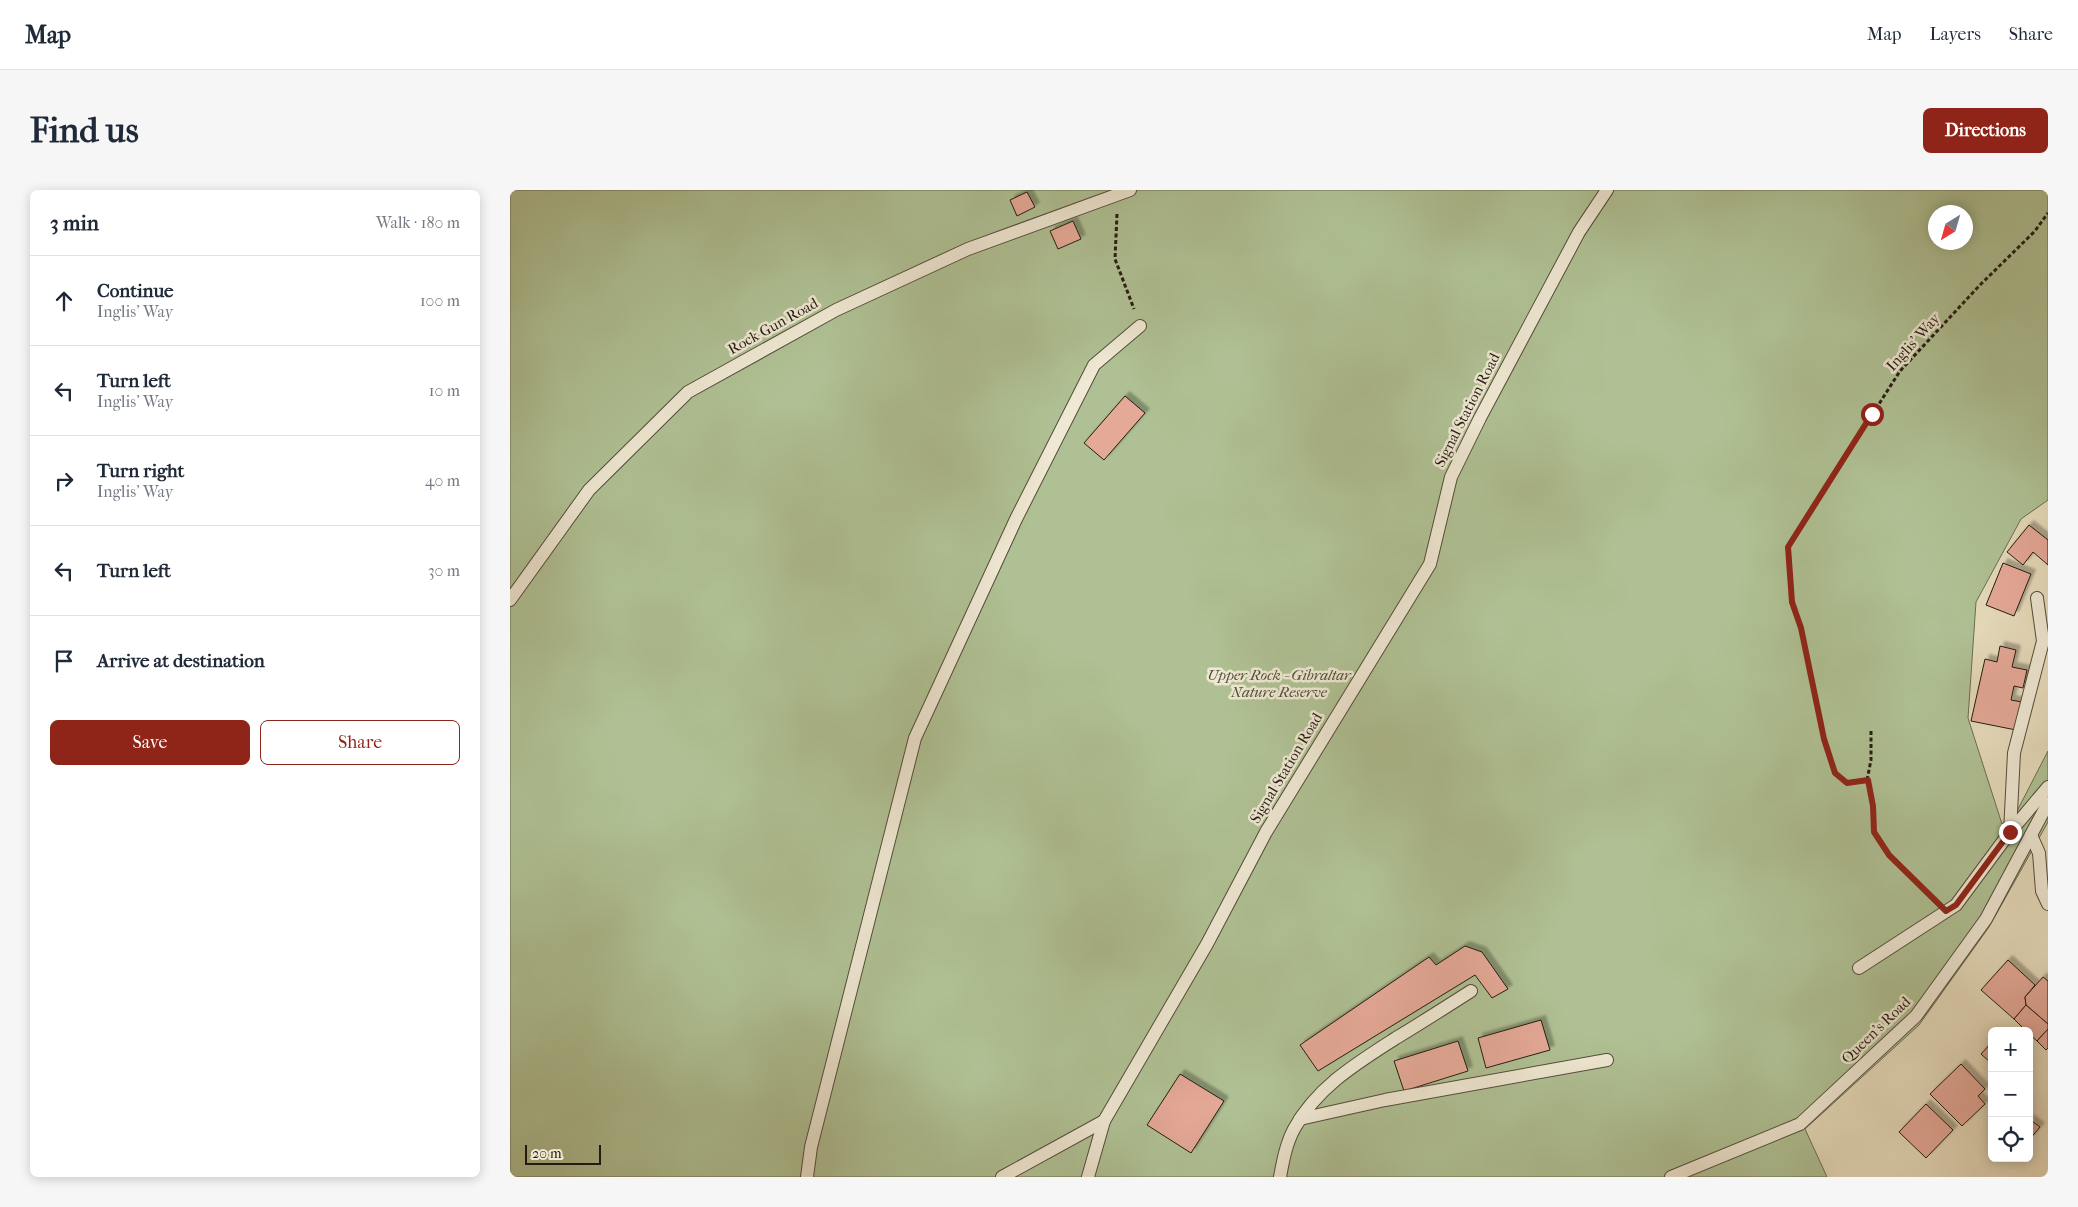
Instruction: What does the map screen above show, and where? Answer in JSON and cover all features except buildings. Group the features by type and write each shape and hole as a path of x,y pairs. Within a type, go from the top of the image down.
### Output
{"lane":[{"name":"Rock Gun Road","path":"510,600 589,490 688,392 836,310 950,257 1130,190"},
{"name":"Signal Station Road","path":"1088,1177 1104,1120 1207,944 1266,832 1430,564 1451,477 1579,232 1607,190"},
{"path":"807,1177 811,1147 915,738 1016,520 1094,365 1140,326"},
{"path":"2010,832 2014,753 2043,641 2038,598"},
{"path":"1859,968 1956,905 2010,832 2048,787"},
{"name":"Queen's Road","path":"1671,1177 1800,1124 1916,1016 1986,919 2048,803"},
{"path":"2032,835 2039,853 2042,891 2048,904"},
{"path":"1280,1177 1286,1146 1300,1119 1327,1085 1361,1060 1471,991"},
{"path":"1300,1119 1461,1086 1608,1060"},
{"path":"1002,1177 1104,1120"}],"path":[{"path":"1118,196 1114,259 1140,326"},
{"name":"Inglis' Way","path":"1868,780 1847,783 1835,773 1824,739 1801,628 1792,602 1788,547 1900,370 1980,285 2035,231 2048,213"},
{"path":"1870,731 1871,760 1868,780 1873,806 1874,832 1889,855 1946,911"}],"green space":[{"name":"Upper Rock - Gibraltar Nature Reserve","path":"510,190 2048,190 2048,500 2021,519 1976,602 1968,718 2002,824 2017,811 2048,751 2048,822 1989,927 1919,1025 1805,1129 1827,1177 510,1177"}],"route":[{"path":"1872,414 1788,547 1792,602 1801,628 1824,739 1835,773 1847,783 1868,780 1873,806 1874,832 1889,855 1946,911 1956,905 2010,832"}]}
